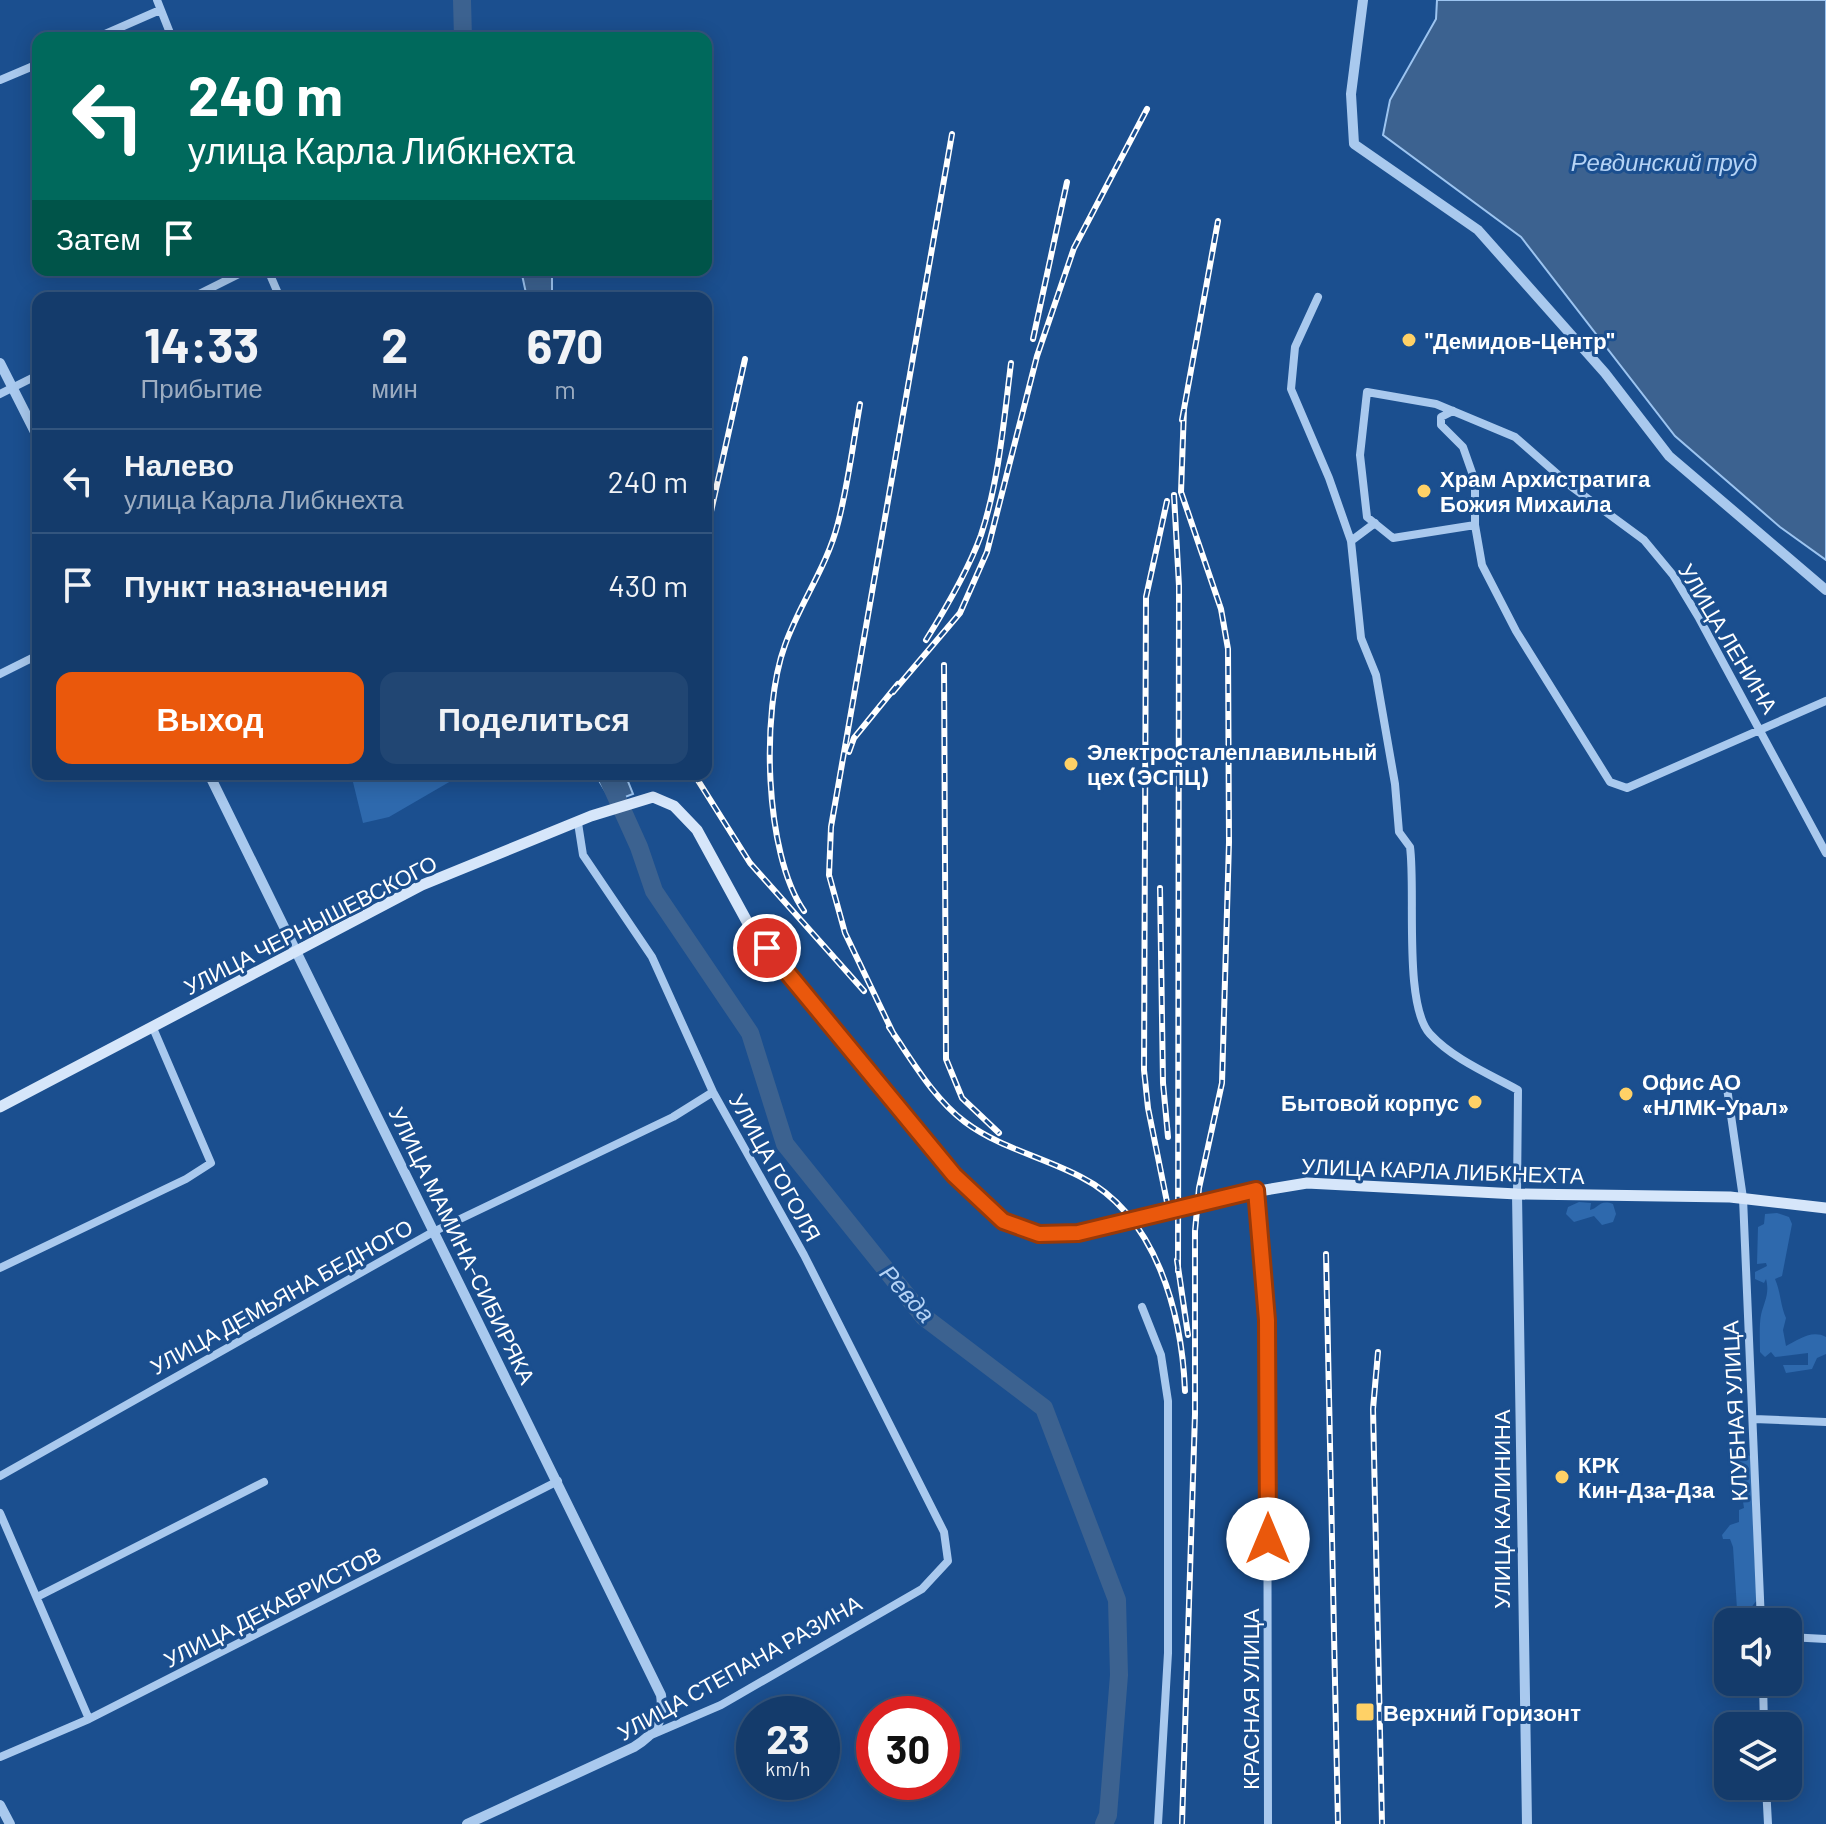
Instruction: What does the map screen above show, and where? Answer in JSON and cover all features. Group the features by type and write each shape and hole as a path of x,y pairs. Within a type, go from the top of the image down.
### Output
{"main road":[{"name":"УЛИЦА КАРЛА ЛИБКНЕХТА","path":"647,796 674,806 697,830 750,927 980,1203 1003,1221 1027,1231 1052,1235 1101,1228 1223,1197 1307,1183 1517,1194 1743,1198 1826,1208"},
{"name":"УЛИЦА ЧЕРНЫШЕВСКОГО","path":"0,1107 422,885 647,796"}],"street":[{"path":"157,0 169,32"},
{"path":"1363,0 1351,94 1354,144 1478,230 1605,373 1669,456 1826,590"},
{"path":"110,32 160,10"},
{"path":"0,80 32,67"},
{"path":"203,292 235,276"},
{"path":"1318,297 1295,347 1291,389 1329,478 1351,541 1361,638 1376,675 1395,784 1399,832 1410,847 1414,973 1420,1020 1431,1035 1463,1060 1518,1090 1517,1194"},
{"path":"0,363 32,426"},
{"path":"0,394 32,378"},
{"name":"УЛИЦА ЛЕНИНА","path":"1375,523 1367,517 1360,455 1367,392 1436,404 1515,437 1572,487 1644,540 1673,575 1762,729 1826,853"},
{"path":"1453,411 1441,417 1441,425 1463,447 1475,481 1475,525 1482,565 1516,631 1610,782 1627,788 1826,701"},
{"path":"1351,541 1375,523 1393,538 1475,525"},
{"path":"0,674 32,658"},
{"name":"УЛИЦА МАМИНА-СИБИРЯКА","path":"212,780 654,1675 662,1712 650,1736"},
{"name":"УЛИЦА ГОГОЛЯ","path":"578,823 583,855 652,957 713,1092 804,1255 944,1532"},
{"path":"0,1268 186,1179 211,1163 153,1028"},
{"name":"КЛУБНАЯ УЛИЦА","path":"1727,1088 1743,1198 1761,1608"},
{"name":"УЛИЦА ДЕМЬЯНА БЕДНОГО","path":"0,1476 433,1232 673,1117 713,1092"},
{"name":"КРАСНАЯ УЛИЦА","path":"1256,1190 1268,1350 1268,1824"},
{"name":"УЛИЦА КАЛИНИНА","path":"1517,1194 1527,1824"},
{"path":"1142,1307 1161,1355 1168,1401 1167,1664 1158,1824"},
{"path":"1754,1419 1826,1422"},
{"name":"УЛИЦА ДЕКАБРИСТОВ","path":"0,1757 89,1719 558,1481"},
{"path":"39,1596 264,1482"},
{"path":"0,1513 39,1596 89,1719"},
{"name":"УЛИЦА СТЕПАНА РАЗИНА","path":"467,1824 721,1705 922,1589 948,1561 944,1532"},
{"path":"1802,1638 1826,1639"},
{"path":"1767,1800 1768,1824"},
{"path":"0,1805 10,1824"}],"shaded area":[{"path":"352,780 453,780 389,817 363,823"},
{"path":"1579,1202 1591,1203 1590,1210 1602,1203 1613,1204 1616,1214 1613,1222 1602,1225 1594,1216 1574,1222 1566,1214 1568,1207"},
{"path":"1777,1213 1789,1217 1792,1224 1782,1276 1775,1279 1786,1318 1783,1330 1786,1346 1810,1335 1826,1337 1826,1354 1817,1358 1812,1369 1786,1373 1783,1365 1808,1365 1808,1353 1775,1357 1771,1352 1765,1357 1760,1352 1760,1319 1767,1284 1766,1279 1764,1283 1755,1279 1755,1272 1767,1266 1766,1263 1757,1264 1758,1227 1764,1224 1765,1214"},
{"path":"1739,1452 1753,1457 1752,1500 1758,1542 1754,1548 1757,1600 1751,1608 1737,1608 1733,1547 1730,1539 1723,1539 1722,1535 1730,1525 1739,1522 1739,1510 1744,1508 1740,1483 1744,1473 1738,1469"}],"water":[{"name":"Ревдинский пруд","path":"1437,0 1826,0 1826,560 1780,527 1675,436 1521,237 1383,135 1390,100 1436,19"},
{"path":"522,276 552,276 552,292 526,292"},
{"path":"599,780 627,780 633,794 612,802"}],"waterway":[{"name":"Ревда","path":"462,0 463,32"},
{"name":"Ревда","path":"609,780 639,847 654,891 750,1033 785,1144 924,1317 1044,1408 1117,1600 1119,1675 1108,1815 1104,1824"}],"railway":[{"path":"893,692 960,613 987,552 1037,356 1074,248 1147,109"},
{"path":"894,1035 845,933 829,875 831,827 952,134"},
{"path":"1033,339 1067,182"},
{"path":"1182,420 1218,221"},
{"path":"712,507 745,359"},
{"path":"926,640 963,576 981,535 997,472 1011,363"},
{"path":"804,911 791,886 774,819 770,781 772,706 785,645 827,555 838,523 860,404"},
{"path":"1182,1824 1195,1414 1195,1231 1199,1188 1222,1083 1229,842 1228,649 1221,609 1181,492 1184,409"},
{"path":"1174,495 1179,586 1178,1271"},
{"path":"1167,501 1146,597 1144,1070 1148,1108 1169,1212"},
{"path":"944,665 946,1059 962,1098 999,1133"},
{"path":"849,752 854,738 898,684"},
{"path":"698,780 750,863 864,991"},
{"path":"1160,888 1163,1083 1168,1137"},
{"path":"889,1027 933,1090 965,1122 1007,1146 1081,1177 1107,1194 1128,1216 1146,1241 1171,1299 1183,1361 1185,1391"},
{"path":"1326,1254 1338,1824"},
{"path":"1177,1260 1188,1335"},
{"path":"1378,1352 1373,1409 1382,1824"}],"place":[{"name":"\"Демидов-Центр\"","path":"1409,340"},
{"name":"Храм Архистратига Божия Михаила","path":"1424,491"},
{"name":"Электросталеплавильный цех (ЭСПЦ)","path":"1071,764"},
{"name":"Офис АО «НЛМК-Урал»","path":"1626,1094"},
{"name":"Бытовой корпус","path":"1475,1102"},
{"name":"КРК Кин-Дза-Дза","path":"1562,1477"},
{"name":"Верхний Горизонт","path":"1365,1712"}],"route":[{"path":"767,948 954,1175 980,1203 1003,1221 1039,1234 1078,1233 1256,1190 1267,1320 1268,1539"}]}
